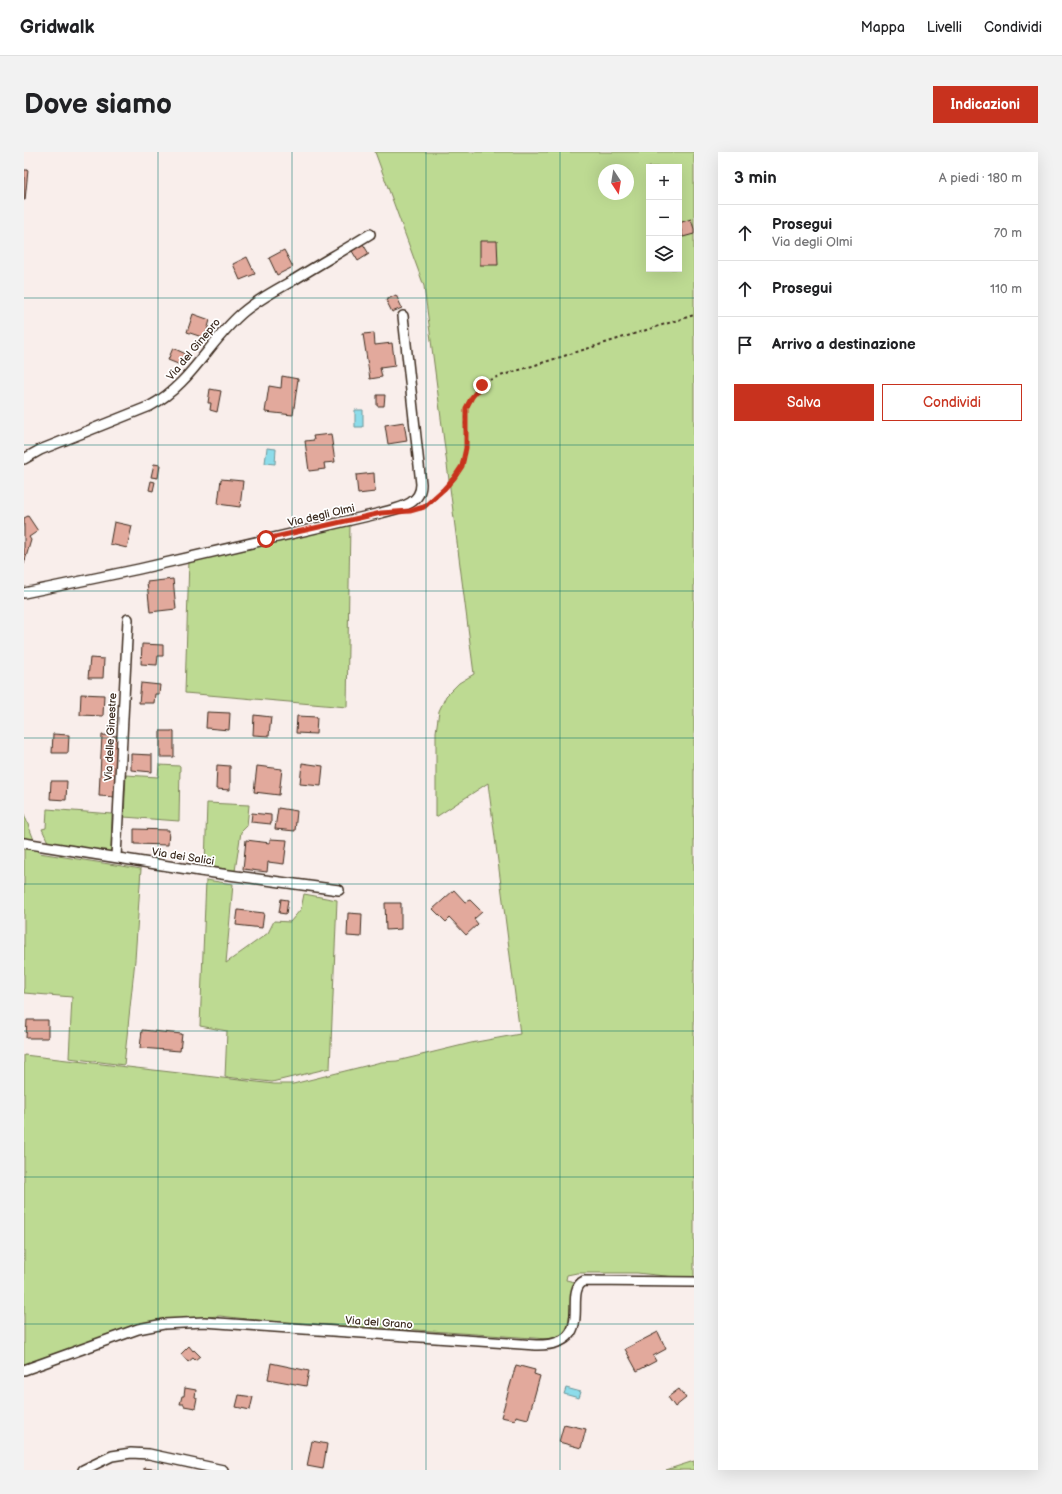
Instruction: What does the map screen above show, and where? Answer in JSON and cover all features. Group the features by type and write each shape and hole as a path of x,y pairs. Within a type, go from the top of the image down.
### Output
{"street":[{"name":"Via del Ginepro","path":"24,459 40,450 150,406 163,399 185,380 222,334 242,313 265,296 370,234"},
{"name":"Via degli Olmi","path":"24,593 139,569 381,513 414,501 419,494 421,484 403,316"},
{"name":"Via delle Ginestre","path":"116,857 128,619"},
{"name":"Via dei Salici","path":"24,844 200,871 339,890"},
{"name":"Via del Grano","path":"24,1370 126,1333 151,1326 177,1322 204,1322 548,1345 564,1339 570,1332 574,1324 576,1291 579,1284 584,1281 694,1282"},
{"path":"83,1470 112,1456 131,1453 145,1454 223,1470"}],"path":[{"path":"416,510 424,507 444,489 462,466 466,448 466,408 476,392 486,382 501,375 694,315"}],"green space":[{"path":"375,152 694,152 694,1279 637,1273 577,1273 567,1275 566,1280 575,1282 578,1303 577,1320 574,1326 568,1331 559,1336 548,1339 274,1322 220,1316 161,1320 77,1347 24,1367 24,1055 274,1084 293,1084 381,1062 397,1061 471,1043 520,1034 488,783 436,817 436,732 439,711 446,696 459,683 474,674 424,286"},
{"path":"350,524 347,707 185,693 189,559"},
{"path":"159,765 180,766 179,821 124,817 126,775 158,777"},
{"path":"207,803 249,805 247,826 241,832 235,871 205,865"},
{"path":"47,809 112,814 111,852 48,842 42,829 46,828"},
{"path":"24,814 39,853 141,869 135,960 124,1065 69,1058 72,997 24,993"},
{"path":"206,880 233,884 226,963 268,933 274,921 290,922 301,909 304,894 337,900 330,1068 272,1082 225,1077 227,1031 200,1026"},
{"path":"694,1461 694,1470 666,1470"}],"water":[{"path":"355,410 363,410 363,427 355,427"},
{"path":"267,448 276,449 275,464 265,463"},
{"path":"566,1388 581,1392 579,1398 564,1394"}],"building":[{"path":"24,170 28,170 25,200 24,200"},
{"path":"691,219 694,234 683,237 682,222"},
{"path":"480,241 497,241 498,265 480,265"},
{"path":"363,244 369,254 358,261 352,251"},
{"path":"284,250 293,267 277,275 269,258"},
{"path":"247,257 255,274 240,280 233,264"},
{"path":"396,295 402,308 392,312 386,300"},
{"path":"193,314 210,320 205,338 187,332"},
{"path":"374,333 375,345 392,343 395,366 380,368 382,377 370,379 363,334"},
{"path":"173,348 188,355 183,366 168,360"},
{"path":"282,376 298,379 293,415 265,412 269,386 281,388"},
{"path":"210,389 221,391 217,412 210,410 211,403 208,403"},
{"path":"377,395 385,395 384,406 377,406"},
{"path":"404,422 407,441 388,444 385,425"},
{"path":"331,434 335,462 324,463 325,469 309,471 305,441 314,440 313,436"},
{"path":"154,464 160,465 158,478 151,477"},
{"path":"374,473 375,492 358,494 356,475"},
{"path":"221,479 243,481 240,507 218,504"},
{"path":"151,481 155,482 153,491 149,490"},
{"path":"28,516 38,531 29,537 31,540 24,564 24,518"},
{"path":"114,522 132,526 127,548 110,544"},
{"path":"173,579 176,609 150,612 147,582"},
{"path":"142,644 163,645 163,656 158,656 157,665 141,664"},
{"path":"90,658 104,659 103,678 88,678"},
{"path":"141,683 160,685 159,694 155,694 154,703 139,703"},
{"path":"81,694 104,695 103,716 80,715"},
{"path":"207,712 230,713 229,730 206,728"},
{"path":"254,715 271,717 269,736 253,735"},
{"path":"297,716 317,717 316,734 296,733"},
{"path":"160,731 174,731 174,757 160,757"},
{"path":"53,734 69,735 68,753 52,753"},
{"path":"102,735 117,736 115,797 99,796"},
{"path":"131,754 152,755 152,772 131,770"},
{"path":"302,763 323,766 321,786 300,784"},
{"path":"217,765 230,766 230,790 216,789"},
{"path":"257,766 282,769 279,795 254,792"},
{"path":"51,781 67,781 66,800 50,799"},
{"path":"278,808 297,811 295,831 275,829"},
{"path":"252,813 271,815 271,824 251,822"},
{"path":"134,829 169,830 168,845 134,844"},
{"path":"270,839 287,840 284,864 268,862 267,872 243,869 246,840 270,843"},
{"path":"454,890 465,902 470,900 482,912 474,919 478,924 466,935 450,918 446,922 433,909"},
{"path":"281,899 288,900 286,914 279,913"},
{"path":"385,903 401,903 401,929 386,930"},
{"path":"238,910 264,913 262,928 236,925"},
{"path":"348,913 362,914 361,937 347,936"},
{"path":"27,1020 48,1020 48,1038 26,1038"},
{"path":"142,1030 182,1034 180,1051 140,1048"},
{"path":"658,1332 666,1349 653,1356 656,1361 637,1371 625,1349"},
{"path":"189,1346 200,1356 195,1360 193,1358 188,1362 181,1354"},
{"path":"271,1363 309,1371 306,1386 268,1379"},
{"path":"516,1365 535,1370 534,1374 540,1376 528,1419 516,1416 515,1420 501,1417"},
{"path":"185,1388 196,1390 195,1397 197,1398 195,1408 180,1404 182,1396 184,1396"},
{"path":"679,1389 686,1398 675,1407 668,1397"},
{"path":"239,1395 253,1397 250,1410 236,1407"},
{"path":"564,1424 586,1429 581,1448 559,1442"},
{"path":"312,1441 327,1444 323,1469 307,1466"},
{"path":"144,1468 162,1470 144,1470"}],"route":[{"path":"266,539 381,513 410,511 424,507 444,489 462,466 466,448 466,408 472,397 482,385"}]}
